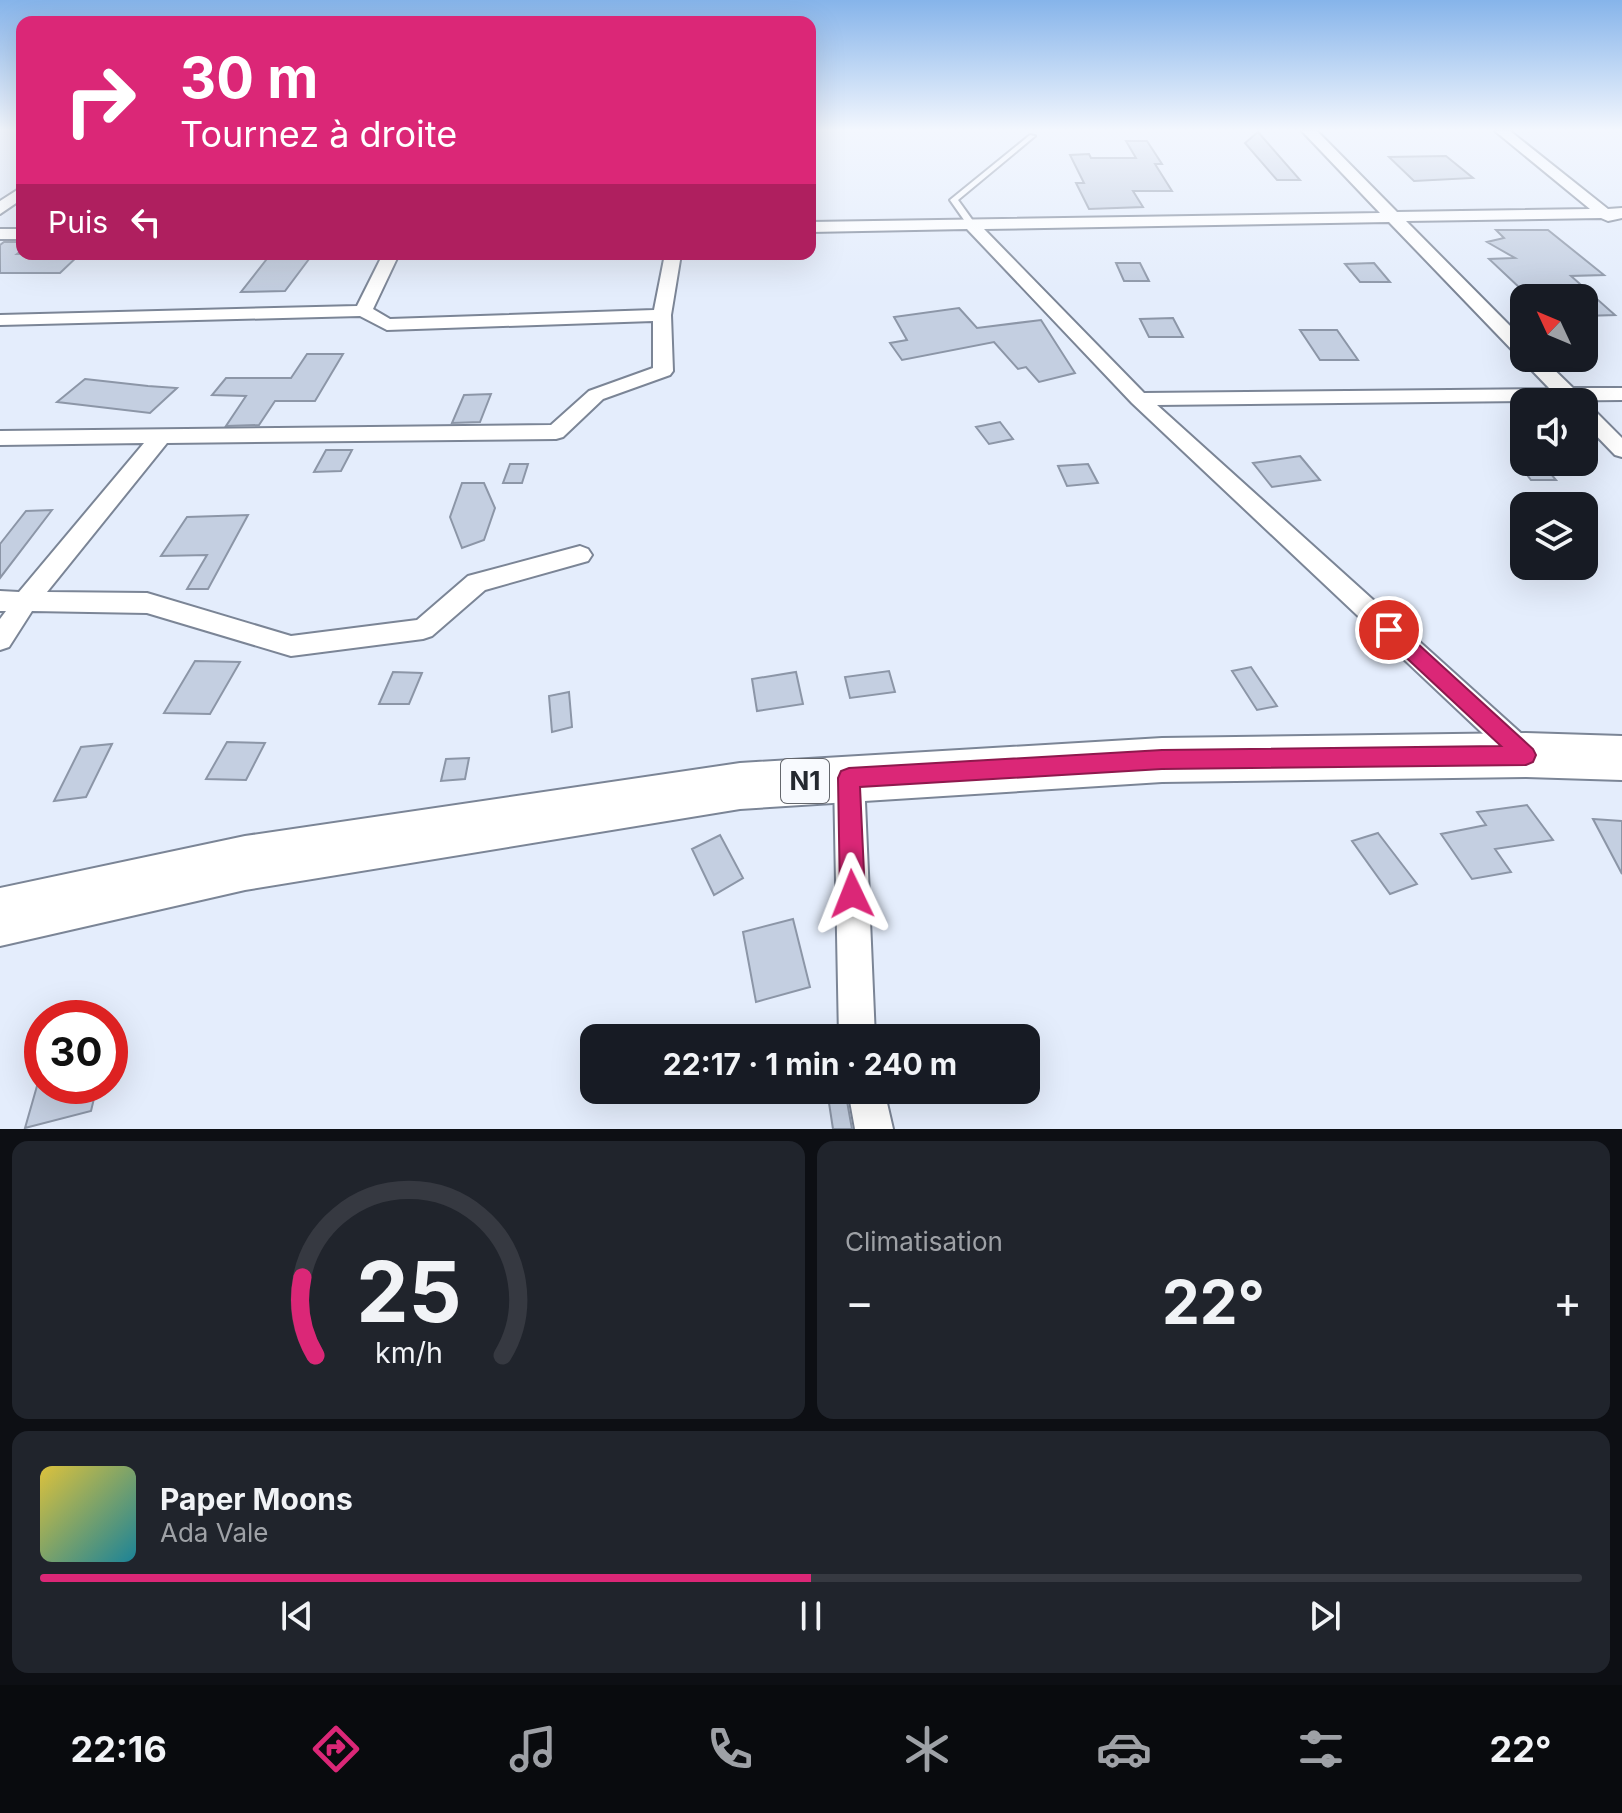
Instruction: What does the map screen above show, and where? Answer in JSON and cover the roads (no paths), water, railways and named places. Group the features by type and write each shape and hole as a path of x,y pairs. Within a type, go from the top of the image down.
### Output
{"highway":[{"name":"N1","path":"0,917 245,863 740,786 1162,760 1526,755 1622,758"}],"street":[{"path":"1359,184 1510,337"},
{"path":"1567,184 1622,228"},
{"path":"0,209 16,196"},
{"path":"816,227 1622,213"},
{"path":"972,225 1139,399 1526,755"},
{"path":"363,311 388,260"},
{"path":"0,438 556,432 596,395 663,371 662,315 672,260"},
{"path":"0,320 363,311 387,325 662,315"},
{"path":"1545,372 1561,388"},
{"path":"1598,399 1622,394"},
{"path":"1139,399 1510,402"},
{"path":"1598,425 1622,450"},
{"path":"0,640 26,600 161,436"},
{"path":"0,601 147,603 291,646 423,629 477,583 580,555"},
{"path":"849,778 857,1024"},
{"path":"869,1104 874,1129"}],"lane":[{"path":"972,225 954,200 974,184"}]}
